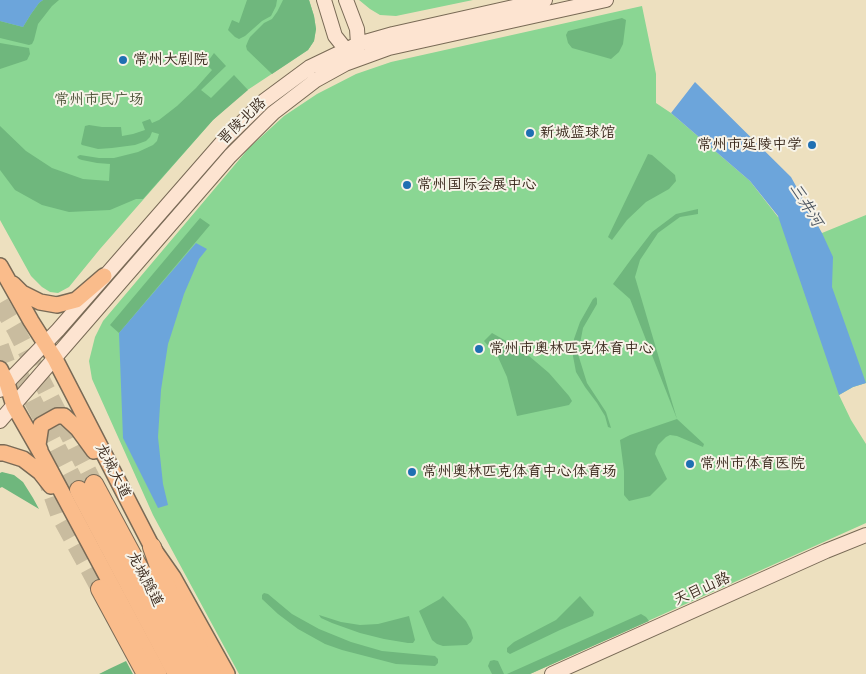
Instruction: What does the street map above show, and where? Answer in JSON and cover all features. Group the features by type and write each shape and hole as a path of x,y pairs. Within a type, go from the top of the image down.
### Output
{"highway":[{"name":"龙城隧道","path":"177,674 86,487 196,674"},
{"path":"152,547 169,594 212,674"},
{"path":"100,589 146,674"}],"main road":[{"name":"晋陵北路","path":"3,386 58,330 224,140 264,101 310,67 353,52 393,34 544,0"},
{"name":"晋陵北路","path":"0,421 230,156 273,113 316,80 345,64 353,52 389,48 606,0"},
{"path":"348,3 357,29 353,52"},
{"path":"325,6 336,18 345,16 348,3"},
{"path":"325,6 334,36 353,52"},
{"path":"2,270 22,293 40,302 57,305 76,300 104,276"},
{"name":"龙城大道","path":"2,270 55,358 152,547 174,577 227,674"},
{"path":"0,369 3,386 159,674"},
{"path":"42,455 38,445 42,425 58,416 64,416 78,429 118,482"},
{"path":"0,453 23,459 40,472 73,513"},
{"name":"天目山路","path":"552,674 826,551 866,535"}],"green space":[{"name":"常州市民广场","path":"0,0 309,0 316,29 314,41 308,50 243,93 213,120 69,287 58,293 50,292 42,287 31,276 0,220"},
{"path":"43,0 59,0 38,24 32,44 29,45 0,38 0,21 23,27"},
{"path":"247,0 277,0 271,16 239,39 228,30 232,20 239,23"},
{"path":"283,0 309,0 316,29 314,41 308,50 272,74 247,50 246,46 250,37 264,23 272,19"},
{"path":"359,0 473,0 396,16 380,15"},
{"name":"常州市奥林匹克体育中心","path":"642,6 656,74 656,103 671,113 750,181 778,217 822,233 866,215 866,383 853,387 839,395 851,420 866,444 866,523 530,674 239,674 153,515 92,379 89,361 95,337 103,321 249,148 284,116 317,94 356,74 391,62"},
{"path":"622,18 626,20 623,44 619,52 611,59 572,48 568,43 566,35 568,31"},
{"path":"0,43 29,48 30,54 27,60 0,69"},
{"path":"214,53 226,66 201,90 211,98 234,75 248,90 213,120 143,199 136,199 110,210 69,212 42,205 15,190 0,170 0,126 26,151 52,168 83,179 109,181 110,164 82,160 77,157 80,155 114,158 138,152 153,145 157,141 159,134 152,132 146,141 135,145 98,149 81,144 85,126 121,127 122,136 145,130 142,122 150,119 152,123 159,120 196,88 212,70 206,64"},
{"path":"648,154 652,155 675,175 676,181 669,189 646,202 627,220 612,240 608,237"},
{"path":"698,209 698,214 680,217 658,233 640,260 635,277 677,419 630,299 613,284 652,232 676,214"},
{"path":"200,218 210,225 119,333 110,325"},
{"path":"596,297 597,304 583,328 578,354 587,383 606,412 611,428 608,427 605,416 576,372 573,356 574,339 580,322"},
{"path":"492,333 522,350 549,373 569,396 572,401 569,405 517,416 507,377 498,357 484,341"},
{"path":"677,419 704,444 703,447 677,436 670,435 666,437 658,445 655,454 667,479 650,496 629,501 624,495 624,471 620,440"},
{"path":"0,473 14,475 23,482 39,509 2,487 0,488"},
{"path":"264,593 268,594 292,614 319,629 351,642 382,651 435,656 438,659 438,663 435,666 396,664 325,644 298,629 278,614 262,599"},
{"path":"443,596 466,621 471,630 473,638 467,645 443,646 432,640 419,611"},
{"path":"580,596 594,612 593,616 510,654 507,652 507,648 514,642 556,620"},
{"path":"641,614 649,621 530,674 507,674"},
{"path":"319,615 341,622 360,625 378,624 409,616 415,640 413,643 408,643 360,633 332,623 321,618"},
{"path":"126,661 133,674 99,674 109,669"},
{"path":"490,661 498,661 504,674 492,674 488,666"}],"water":[{"path":"0,0 43,0 23,27 0,21"},
{"name":"三井河","path":"695,82 791,177 833,257 832,287 866,383 853,387 839,395 778,216 750,181 671,113"},
{"path":"196,243 207,249 199,259 184,294 168,344 161,390 158,437 163,484 168,505 158,508 123,438 119,333"}],"tunnel":[{"path":"0,303 16,330 94,484"},
{"path":"0,346 16,390"},
{"path":"20,376 79,490"},
{"path":"44,471 59,514 100,589"}],"place":[{"name":"常州大剧院","path":"123,60"},
{"name":"新城篮球馆","path":"530,133"},
{"name":"常州市延陵中学","path":"812,145"},
{"name":"常州国际会展中心","path":"407,185"},
{"name":"常州市奥林匹克体育中心","path":"479,349"},
{"name":"常州市体育医院","path":"690,464"},
{"name":"常州奥林匹克体育中心体育场","path":"412,472"}]}
